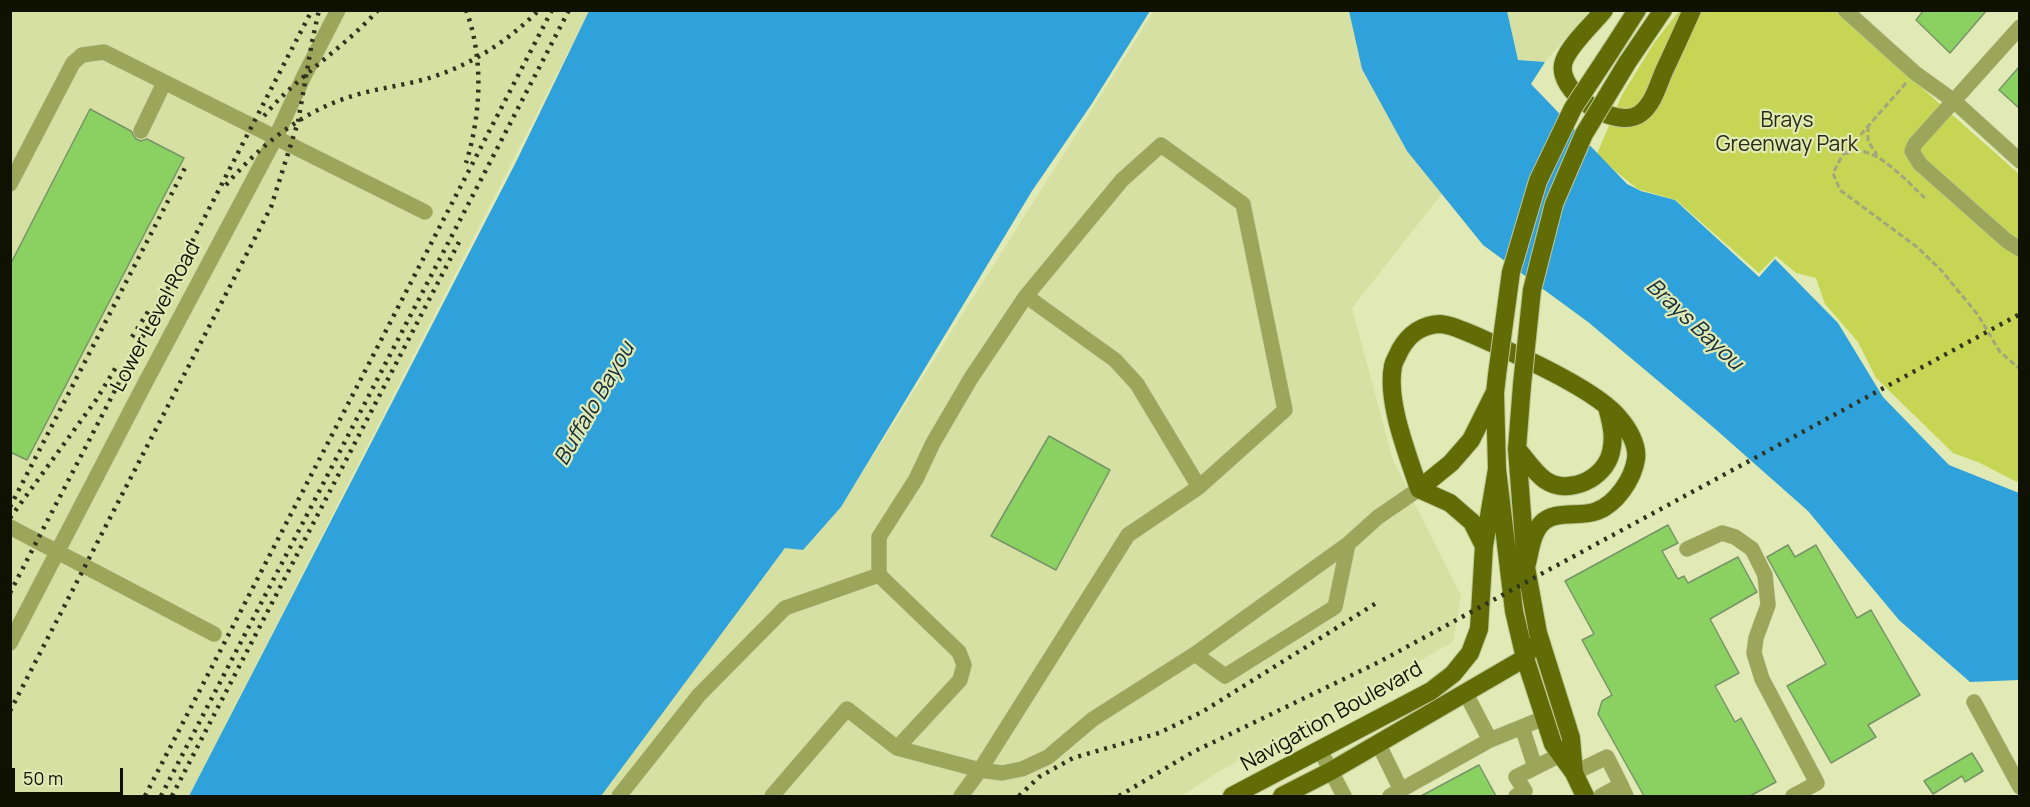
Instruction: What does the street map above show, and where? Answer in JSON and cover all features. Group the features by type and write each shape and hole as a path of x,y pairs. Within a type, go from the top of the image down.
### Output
{"main road":[{"path":"1604,10 1563,62 1564,81 1573,92 1592,106 1613,118 1626,119 1640,114 1652,101 1692,10"},
{"path":"1586,796 1574,773 1553,744 1525,658 1512,600 1497,469 1496,384 1511,272 1538,181 1573,108 1637,10"},
{"path":"1574,773 1571,738 1538,633 1526,567 1517,449 1532,290 1554,204 1584,134 1627,63 1663,10"},
{"path":"1484,546 1472,522 1450,503 1419,489 1393,401 1393,365 1406,340 1418,329 1441,324 1481,338 1544,367 1606,405 1619,418 1632,438 1636,456 1631,478 1620,494 1597,512 1553,516 1542,522 1535,533 1526,567"},
{"path":"1419,489 1451,464 1471,440 1496,384"},
{"path":"1517,449 1545,480 1561,487 1579,484 1601,472 1611,453 1613,428 1606,405"},
{"name":"Navigation Boulevard","path":"1232,796 1431,691 1453,674 1470,653 1479,629 1484,546 1497,469"},
{"path":"1525,658 1538,633"},
{"name":"Navigation Boulevard","path":"1282,796 1331,771 1525,658"}],"street":[{"name":"Lower Level Road","path":"10,643 275,138 338,10"},
{"path":"1845,10 1916,73 1954,101 2019,161"},
{"path":"2019,27 1915,144 1912,151 1920,164 2019,249"},
{"path":"10,184 73,63 82,55 104,52 425,212"},
{"path":"141,131 164,83"},
{"path":"897,748 960,680 964,665 959,652 879,575 879,537 916,479 933,443 971,378 1026,296 1122,180 1161,145 1243,204 1286,410 1199,487 1128,535 980,770 961,796"},
{"path":"1026,296 1115,360 1137,384 1199,487"},
{"path":"772,796 847,709 897,748 980,770 1002,773 1022,769 1048,757 1093,719 1195,654 1348,544 1378,517 1419,489"},
{"path":"10,527 214,634"},
{"path":"1687,549 1722,533 1735,537 1752,549 1765,575 1768,605 1756,638 1754,653 1762,679 1817,783 1793,796"},
{"path":"1195,654 1225,676 1335,607 1348,544"},
{"path":"619,796 699,695 784,608 879,575"},
{"path":"1465,692 1490,740"},
{"path":"1974,702 2019,787"},
{"path":"1378,743 1396,793 1490,740 1544,718"},
{"path":"1522,727 1535,767"},
{"path":"1320,750 1344,796"},
{"path":"1516,796 1525,792 1516,777 1560,754"},
{"path":"1574,773 1607,757 1624,791 1601,796"}],"path":[{"path":"1916,73 1842,156 1833,173 1840,190 1927,256 1978,315 2000,352 2019,369"},
{"path":"1868,126 1868,141 1878,157 1925,198"},
{"path":"1842,156 1852,150 1859,150 1878,157"}],"shaded area":[{"path":"10,11 589,11 189,796 11,796"},
{"path":"1154,11 1352,11 1448,186 1352,308 1393,460 1461,596 1453,642 1213,775 1182,796 597,796 709,640 788,545 802,551 842,505"},
{"path":"1507,11 1589,11 1545,62 1518,60"}],"green space":[{"name":"Brays Greenway Park","path":"1679,11 1835,11 2019,174 2019,483 1978,462 1953,453 1876,378 1858,342 1825,304 1816,278 1796,273 1776,256 1759,273 1676,200 1638,189 1597,154 1622,95 1654,43"}],"water":[{"name":"Buffalo Bayou","path":"589,11 1150,11 1091,105 1032,191 841,507 803,550 785,548 601,796 189,796 516,162"},
{"name":"Brays Bayou","path":"1349,11 1507,11 1518,60 1545,62 1531,84 1627,184 1641,191 1675,200 1759,277 1775,259 1838,323 1883,397 1949,465 2019,493 2019,680 1970,682 1899,620 1808,511 1713,427 1588,322 1483,245 1407,151 1362,69"}],"building":[{"path":"1924,10 1987,10 1950,53 1916,20"},
{"path":"2019,67 2019,108 1999,90"},
{"path":"90,109 131,131 136,139 141,141 147,139 184,158 27,460 10,452 10,265"},
{"path":"1049,436 1110,470 1056,570 991,536"},
{"path":"1668,525 1678,543 1662,551 1678,579 1684,576 1688,583 1738,557 1757,592 1710,619 1739,673 1715,686 1735,722 1741,718 1776,782 1750,796 1644,796 1598,714 1602,701 1612,695 1582,640 1594,634 1565,581"},
{"path":"1788,545 1795,557 1816,545 1857,618 1871,610 1920,695 1868,725 1876,737 1831,763 1787,686 1826,664 1767,557"},
{"path":"1972,753 1983,771 1965,782 1962,776 1933,794 1924,781"},
{"path":"1479,765 1496,796 1421,796"}],"railway":[{"path":"10,593 312,10"},
{"path":"10,711 271,207 298,122 319,10"},
{"path":"264,116 291,88 378,10"},
{"path":"466,10 472,28 478,67 475,126 466,163"},
{"path":"226,185 263,147 306,116 347,98 432,77 465,64 497,45 539,10"},
{"path":"145,796 552,10"},
{"path":"161,796 569,10"},
{"path":"10,507 187,164"},
{"path":"172,796 459,242"},
{"path":"132,337 151,307"},
{"path":"1119,796 1193,752 1379,662 2020,314"},
{"path":"10,518 96,400 118,364"},
{"path":"1019,796 1039,777 1073,758 1159,733 1202,712 1378,602"}]}
